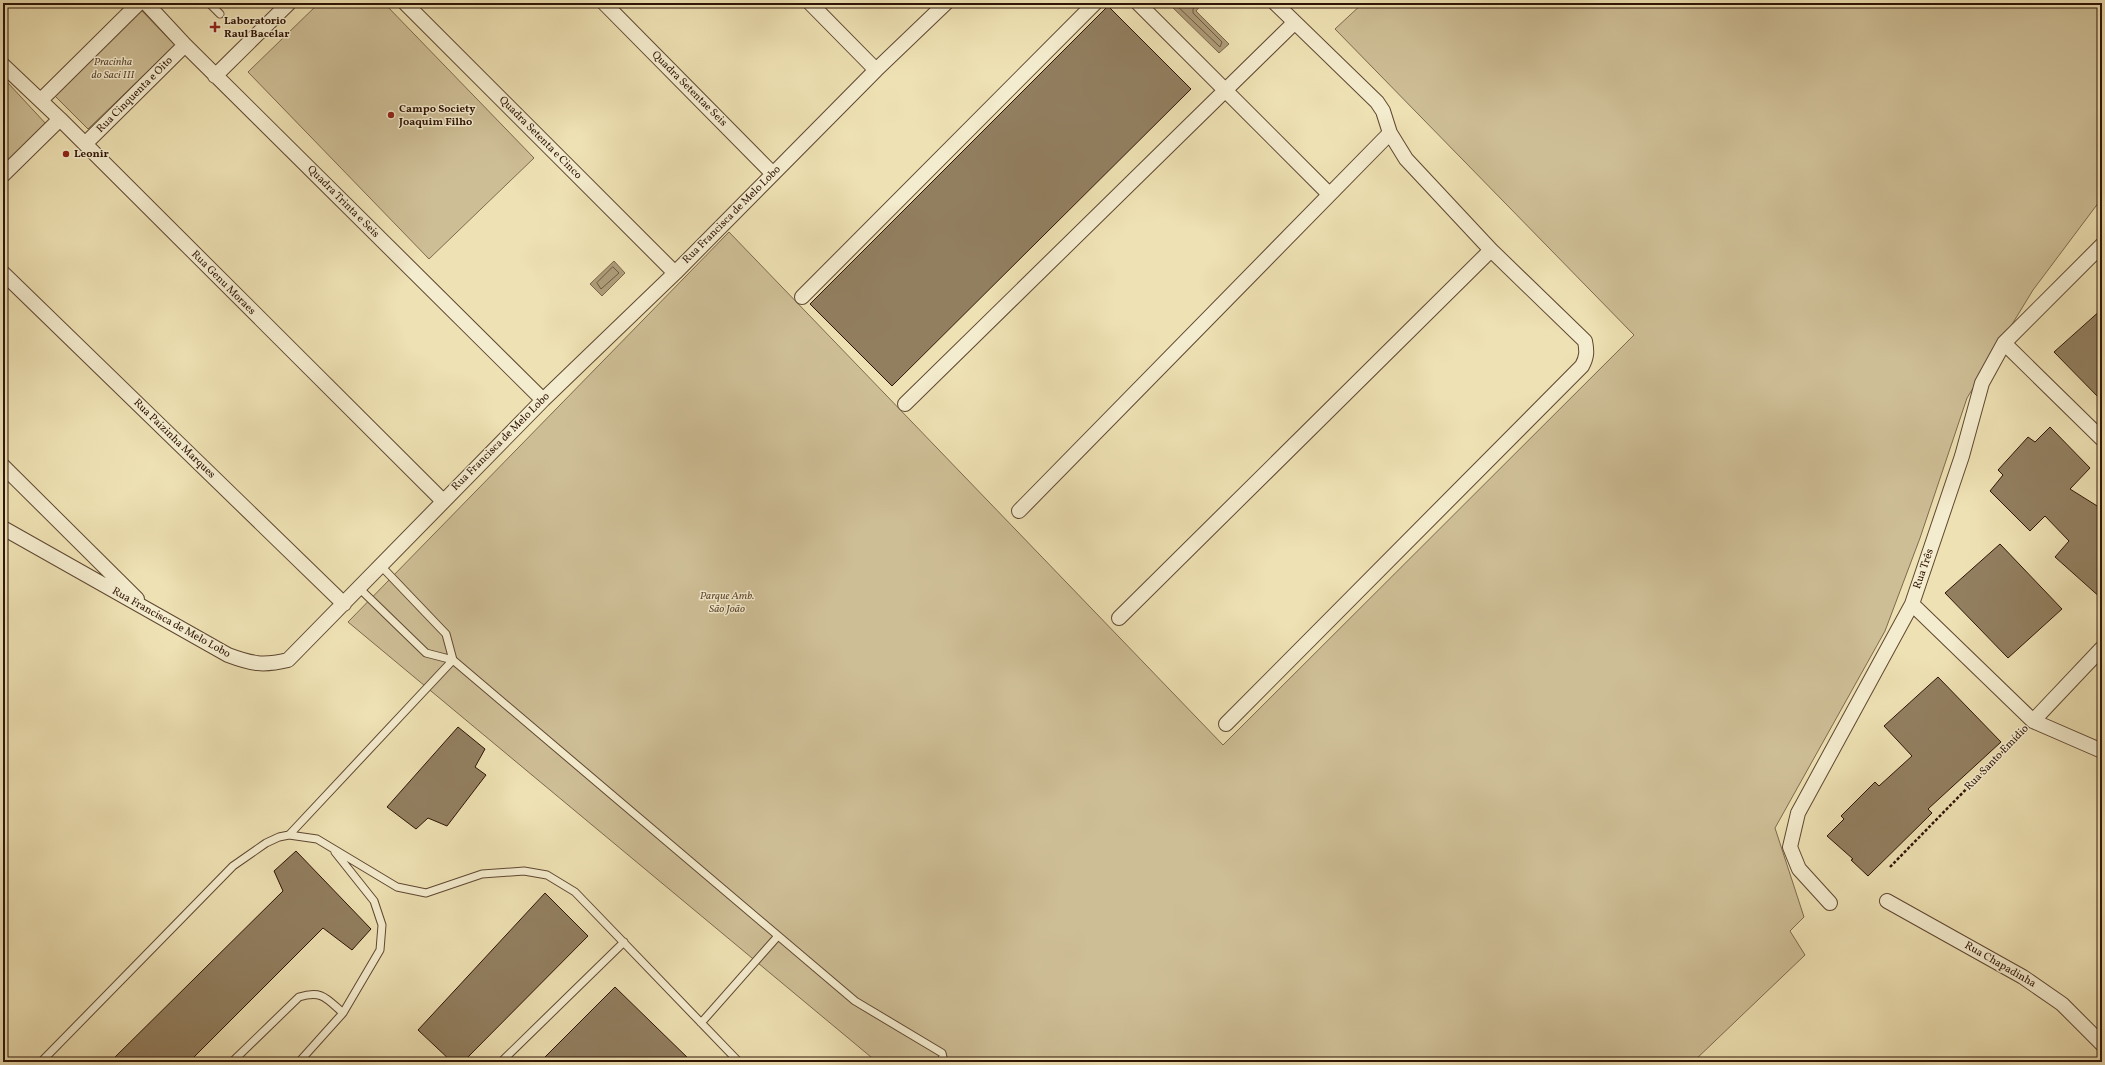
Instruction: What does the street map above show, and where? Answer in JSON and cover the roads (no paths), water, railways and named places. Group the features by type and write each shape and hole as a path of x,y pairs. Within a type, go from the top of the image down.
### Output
{"street":[{"path":"41,100 139,3"},
{"name":"Quadra Trinta e Seis","path":"146,3 215,76 543,400"},
{"path":"215,76 289,3"},
{"name":"Quadra Setenta e Cinco","path":"405,3 675,273"},
{"name":"Quadra Setentae Seis","path":"604,3 773,174"},
{"path":"810,3 876,70"},
{"name":"Rua Francisca de Melo Lobo","path":"3,528 228,655 246,662 268,665 288,660 543,400 675,273 876,70 946,3"},
{"path":"802,297 1095,3"},
{"path":"1138,3 1329,194"},
{"path":"1226,724 1582,366 1586,358 1587,350 1585,341 1491,250 1406,159 1390,133 1384,111 1377,102 1275,3"},
{"path":"905,404 1294,23"},
{"name":"Rua Cinquenta e Oito","path":"85,144 185,45"},
{"name":"Rua Genu Moraes","path":"5,70 41,100 443,501"},
{"path":"3,175 60,119"},
{"path":"1019,511 1390,133"},
{"name":"Rua Três","path":"1830,903 1799,869 1790,847 1798,813 1912,604 1962,456 1982,383 2004,343 2102,245"},
{"path":"1120,618 1491,250"},
{"name":"Rua Paizinha Marques","path":"3,273 344,604"},
{"path":"2004,343 2102,439"},
{"path":"3,466 150,612"},
{"path":"1912,604 2033,721 2102,751"},
{"name":"Rua Santo Emídio","path":"2033,721 2102,648"},
{"name":"Rua Chapadinha","path":"1887,901 2023,977 2062,1004 2102,1044"}],"lane":[{"path":"209,3 220,14"},
{"path":"381,566 446,634 452,660"},
{"path":"359,588 426,653 452,660 855,1001 942,1053 944,1062"},
{"path":"289,835 452,660"},
{"path":"41,1062 233,866 266,843 279,837 289,835 317,839 398,887 426,893 482,874 524,871 547,875 575,892 739,1062"},
{"path":"299,1062 343,1012 380,950 382,925 374,901 332,849"},
{"path":"701,1023 778,936"},
{"path":"501,1062 624,942"},
{"path":"232,1062 299,997 312,993 324,996 343,1012"}],"water":[{"path":"1168,3 1203,3 1196,11 1229,44 1219,53"},
{"path":"614,261 625,273 602,296 590,284"}],"place":[{"name":"Laboratorio Raul Bacelar","path":"215,27"},
{"name":"Campo Society Joaquim Filho","path":"391,115"},
{"name":"Leonir","path":"66,154"}],"park label":[{"name":"Pracinha do Saci III","path":"113,68"},
{"name":"Parque Amb. São João","path":"727,602"}]}
